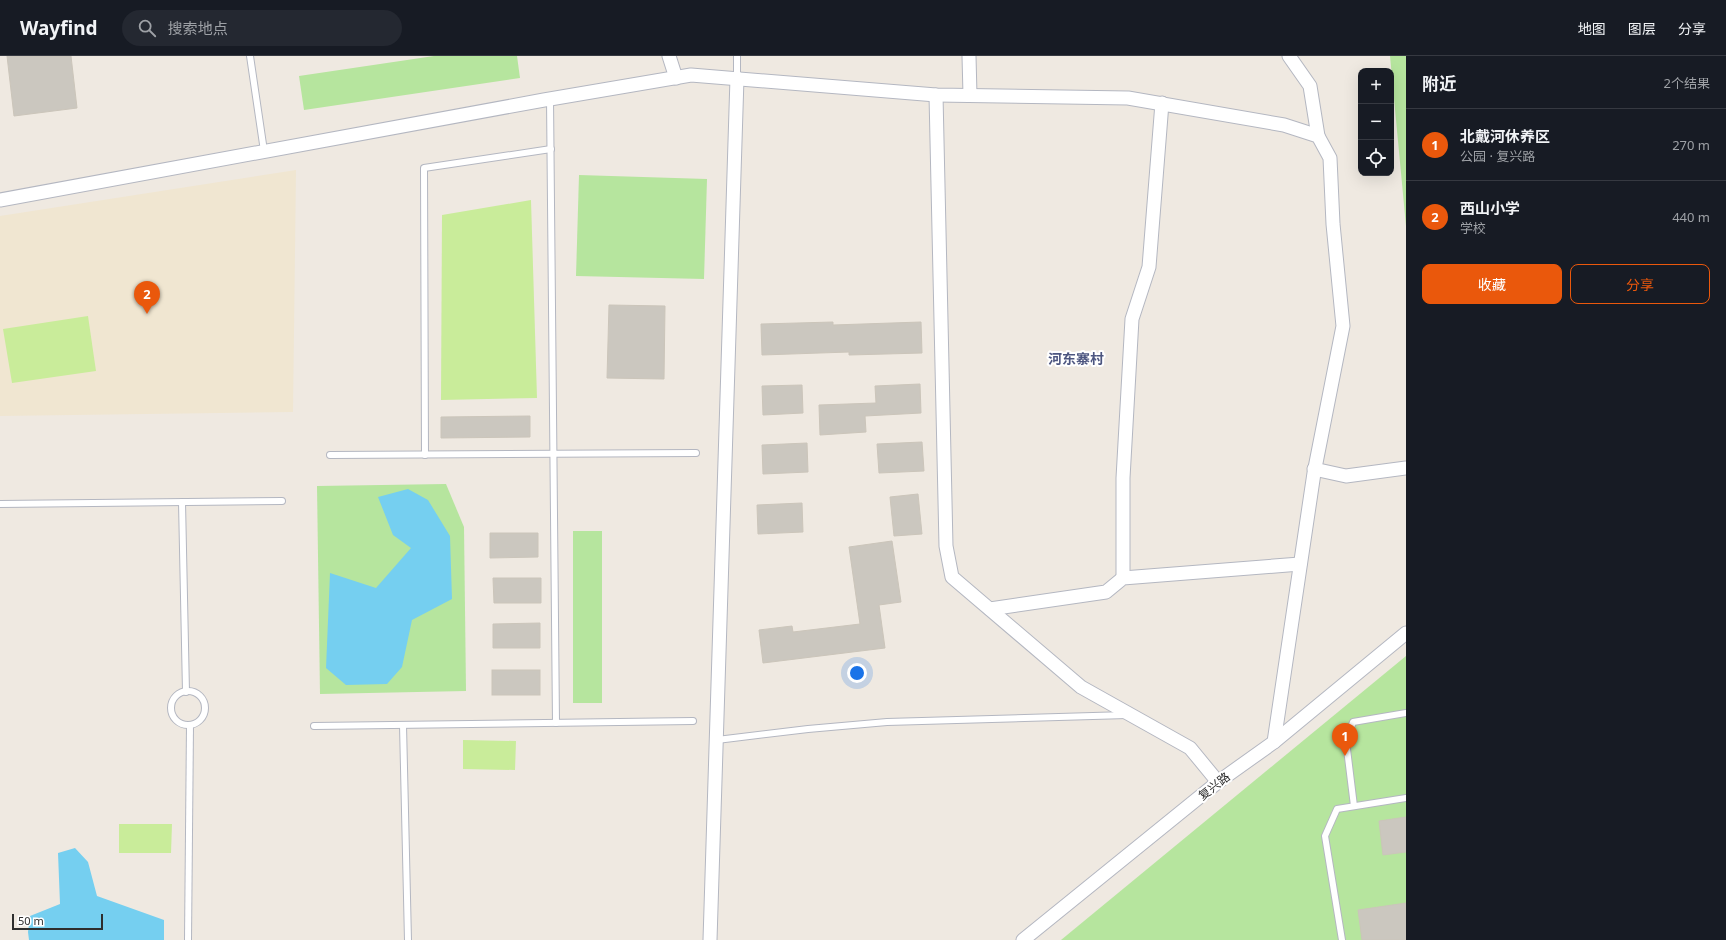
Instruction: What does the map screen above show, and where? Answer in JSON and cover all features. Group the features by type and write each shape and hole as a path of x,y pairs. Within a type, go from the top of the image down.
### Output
{"street":[{"path":"669,56 676,78"},
{"path":"969,56 970,95"},
{"path":"1274,742 1314,469 1343,326 1332,224 1330,158 1318,136 1310,86 1289,56"},
{"path":"0,200 550,99 691,75 936,95 1128,98 1284,125 1318,136"},
{"path":"710,940 717,740 727,324 737,78"},
{"path":"936,95 946,546 952,577 1081,687 1190,748 1218,782"},
{"path":"1123,578 1123,478 1132,319 1149,268 1162,103"},
{"path":"1314,469 1346,476 1406,468"},
{"path":"990,609 1106,592 1123,578 1300,564"},
{"name":"复兴路","path":"1024,940 1218,782 1274,742 1406,632"}],"lane":[{"path":"250,56 264,151"},
{"path":"737,56 737,78"},
{"path":"550,99 556,723"},
{"path":"425,455 424,168 551,149"},
{"path":"330,455 696,454"},
{"path":"0,504 282,501"},
{"path":"182,502 186,692"},
{"path":"186,692 197,695 204,704 203,715 200,720 190,725 184,725 175,720 171,710 173,700 181,693 186,692"},
{"path":"1354,806 1346,741 1353,722 1406,713"},
{"path":"717,740 808,729 887,722 1131,715"},
{"path":"314,726 693,721"},
{"path":"188,940 190,725"},
{"path":"403,725 408,940"},
{"path":"1342,940 1325,836 1337,809 1406,798"}],"shaded area":[{"path":"296,170 293,412 0,416 0,216"}],"green space":[{"path":"434,56 517,56 520,78 304,110 299,76"},
{"path":"1390,56 1406,56 1406,226 1394,98 1394,68 1391,68"},
{"path":"579,175 707,179 704,279 576,276"},
{"path":"531,200 537,398 441,400 442,215"},
{"path":"88,316 96,371 12,383 3,329"},
{"path":"446,484 464,527 466,691 320,694 317,486"},
{"path":"573,531 602,531 602,703 573,703"},
{"path":"1406,656 1406,940 1061,940"},
{"path":"463,740 516,741 515,770 463,769"},
{"path":"119,824 172,824 171,853 119,853"}],"water":[{"path":"408,489 428,500 450,536 452,599 412,620 402,667 387,684 346,685 326,668 330,573 376,588 411,548 393,535 378,497"},
{"path":"75,848 88,862 97,896 164,920 164,940 29,940 28,932 30,916 60,904 58,853"}],"building":[{"path":"7,56 71,56 77,108 14,116"},
{"path":"609,305 665,306 664,379 607,378"},
{"path":"833,322 833,325 921,322 922,353 849,355 849,352 762,355 761,324"},
{"path":"920,384 921,413 865,416 866,432 820,435 819,405 876,403 875,386"},
{"path":"802,385 803,413 763,415 762,386"},
{"path":"530,416 530,437 441,438 441,417"},
{"path":"922,442 924,471 879,473 877,444"},
{"path":"807,443 808,472 763,474 762,445"},
{"path":"918,494 922,534 894,536 890,497"},
{"path":"802,503 803,532 758,534 757,505"},
{"path":"490,533 538,533 538,557 490,558"},
{"path":"892,541 901,602 879,605 885,648 763,663 759,630 792,626 793,632 860,624 849,547"},
{"path":"493,578 541,578 541,603 494,603"},
{"path":"540,623 540,648 493,648 493,624"},
{"path":"492,670 540,670 540,695 492,695"},
{"path":"1406,817 1406,852 1383,855 1379,821"},
{"path":"1406,903 1406,940 1362,940 1358,910"}],"place":[{"name":"西山小学","path":"147,314"},
{"name":"北戴河休养区","path":"1345,756"}],"district":[{"name":"河东寨村","path":"1076,358"}]}
